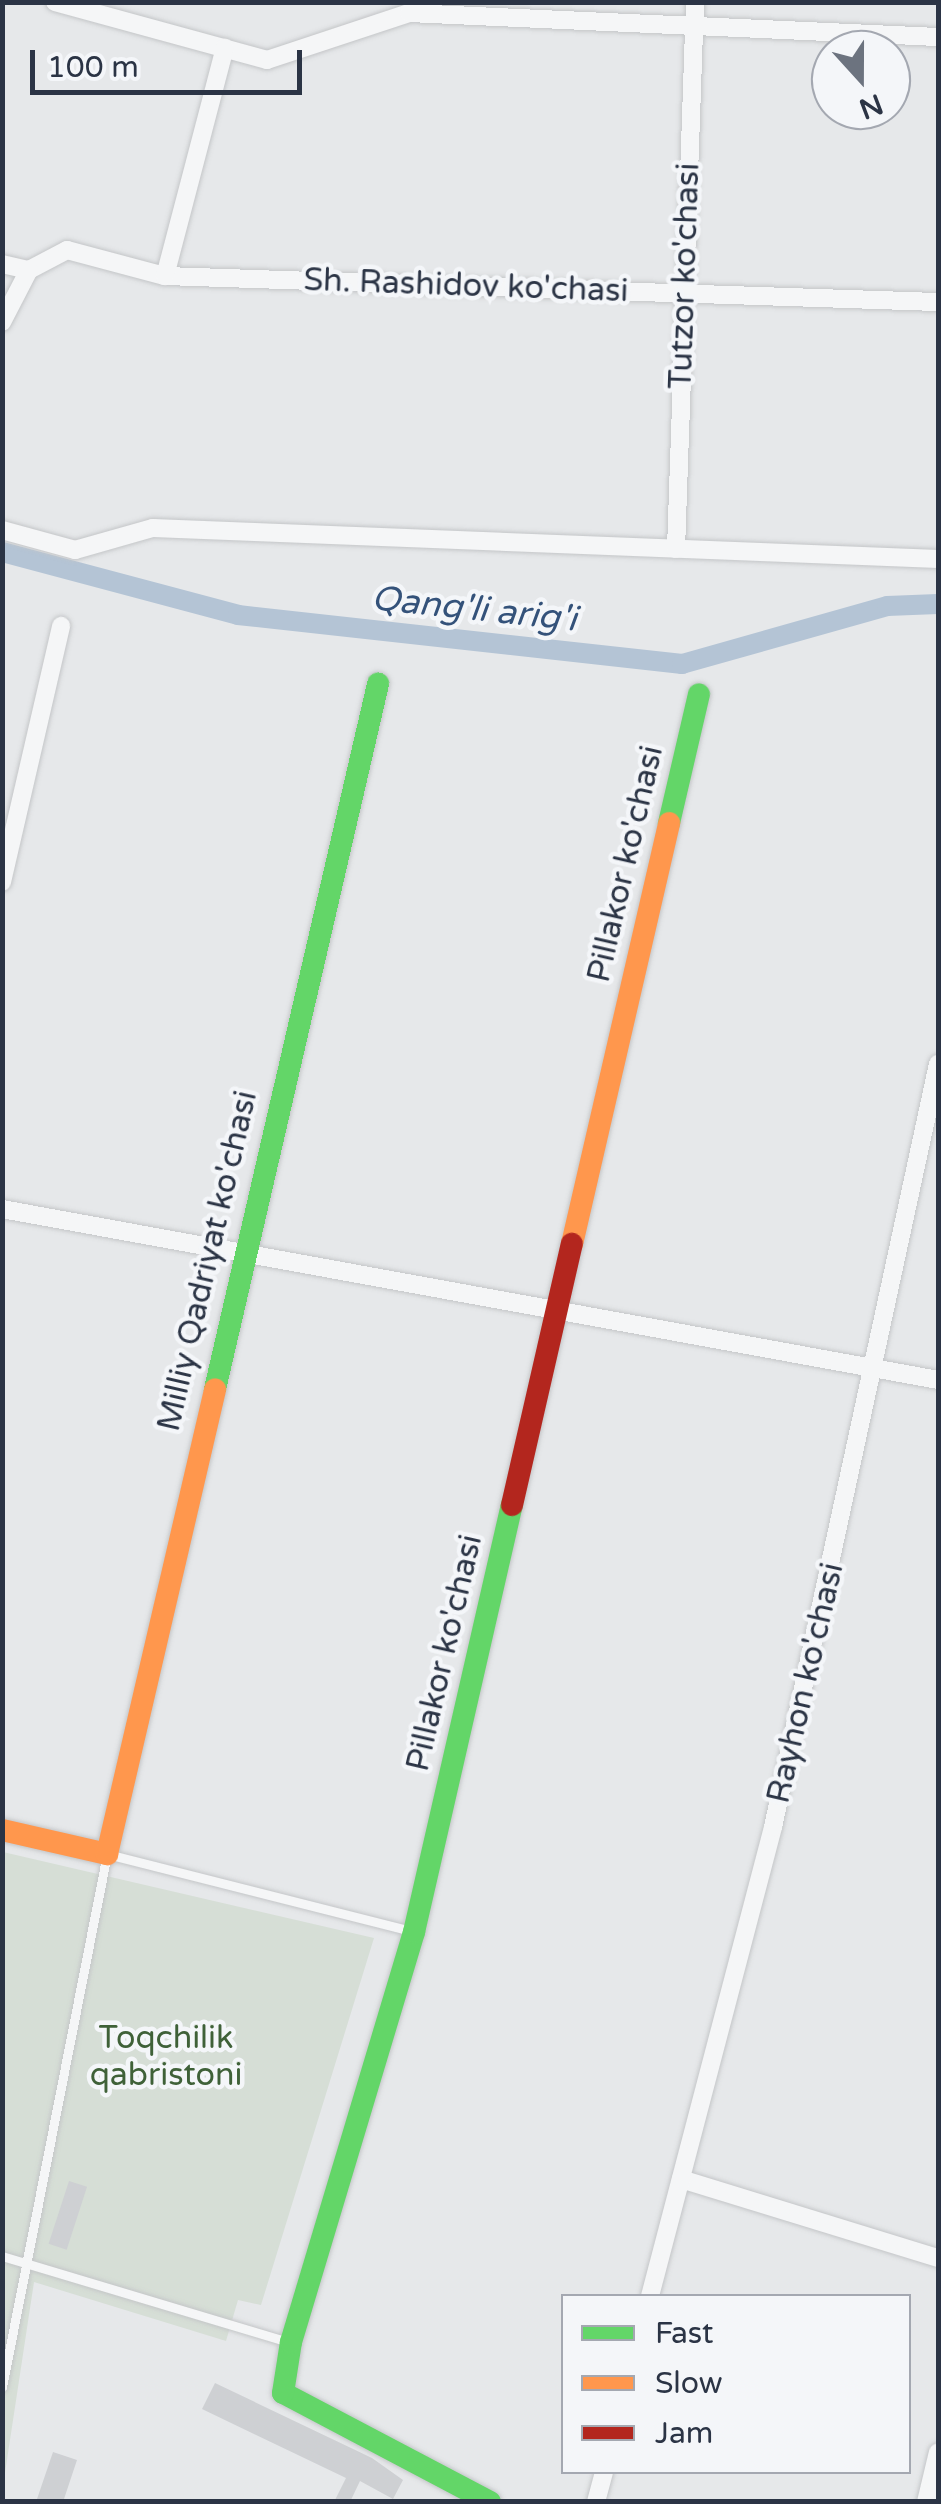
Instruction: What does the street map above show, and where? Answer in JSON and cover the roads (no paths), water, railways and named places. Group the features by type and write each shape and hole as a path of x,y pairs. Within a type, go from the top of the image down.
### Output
{"street":[{"path":"54,2 266,60 408,13 938,37"},
{"name":"Tutzor ko'chasi","path":"676,549 695,2"},
{"path":"165,276 225,48"},
{"name":"Sh. Rashidov ko'chasi","path":"29,270 67,250 165,276 938,302"},
{"path":"2,264 29,270 2,322"},
{"path":"2,530 74,550 154,528 938,559"},
{"path":"2,882 61,626"},
{"name":"Milliy Qadriyat ko'chasi","path":"107,1854 241,1253 378,684"},
{"name":"Pillakor ko'chasi","path":"490,2502 283,2394 290,2342 414,1932 699,694"},
{"name":"Rayhon ko'chasi","path":"651,2294 774,1827 877,1368 938,1064"},
{"path":"2,1208 938,1380"},
{"path":"2,1830 107,1854"},
{"path":"681,2179 938,2258"},
{"path":"926,2502 938,2452"},
{"path":"596,2502 603,2474"}],"lane":[{"path":"2,2387 107,1854 414,1932"},
{"path":"2,2256 290,2342"}],"waterway":[{"name":"Qang'li arig'i","path":"2,552 238,615 682,664 887,606 938,604"}],"park label":[{"name":"Toqchilik qabristoni","path":"166,2058"}]}
